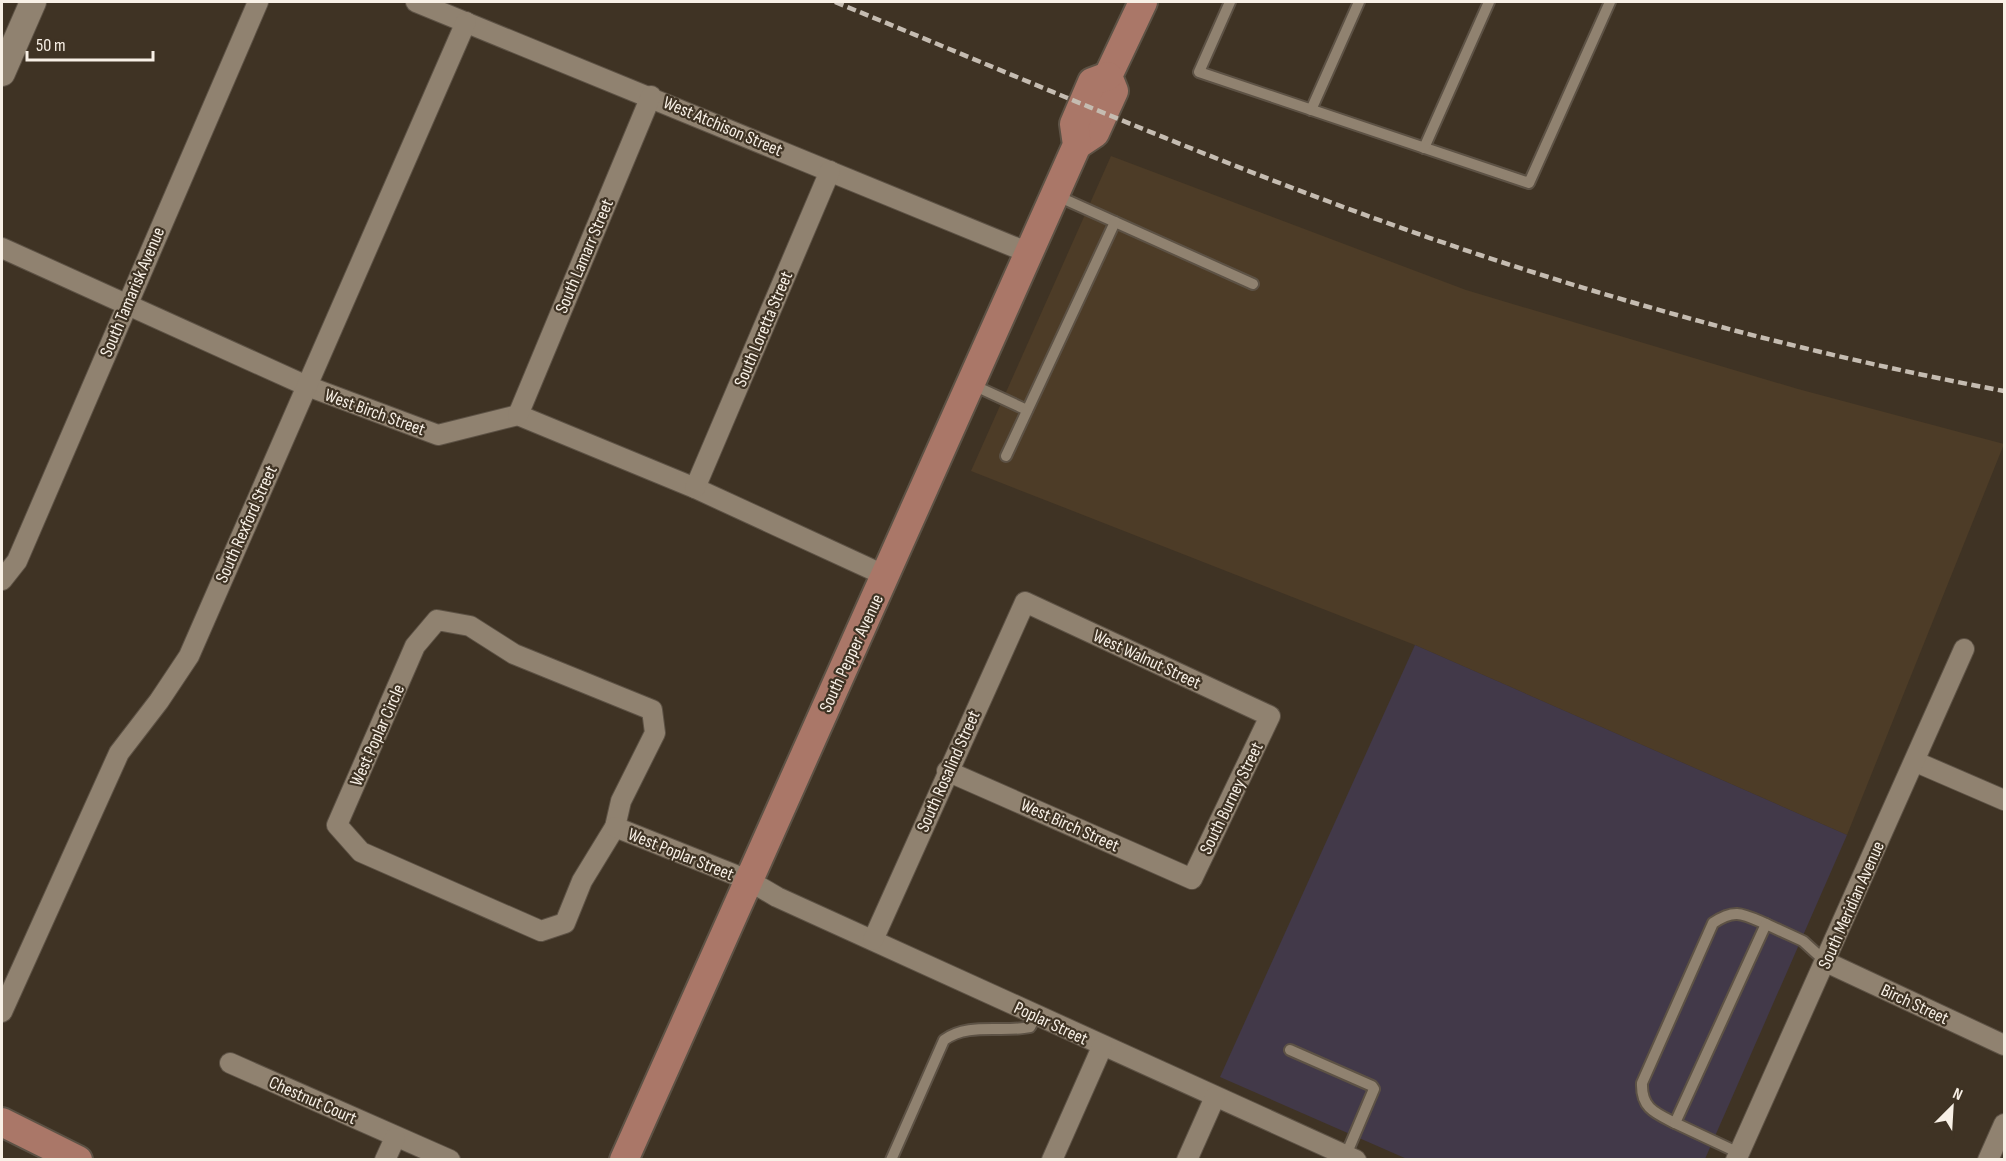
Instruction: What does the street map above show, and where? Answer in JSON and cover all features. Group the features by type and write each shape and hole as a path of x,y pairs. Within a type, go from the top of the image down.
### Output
{"main road":[{"name":"South Pepper Avenue","path":"624,1160 1077,145 1095,133 1114,91 1108,76 1143,2"},
{"path":"2,1122 78,1160"}],"street":[{"path":"2,73 33,2"},
{"name":"South Tamarisk Avenue","path":"2,580 17,561 258,2"},
{"name":"West Atchison Street","path":"416,2 651,96 1029,253"},
{"name":"South Rexford Street","path":"2,1012 119,753 159,701 189,656 466,22"},
{"name":"South Lamarr Street","path":"518,415 651,96"},
{"name":"South Loretta Street","path":"695,488 830,171"},
{"name":"West Birch Street","path":"2,248 307,386 438,435 518,415"},
{"path":"518,415 695,488 886,576"},
{"name":"West Walnut Street","path":"1024,602 1270,716"},
{"name":"South Rosalind Street","path":"873,940 1024,602"},
{"name":"West Poplar Circle","path":"437,620 471,626 514,654 652,710 655,733 621,801 615,827 582,881 565,923 541,931 361,852 337,825 415,646 437,620"},
{"name":"South Meridian Avenue","path":"1738,1156 1916,762 1964,649"},
{"name":"South Burney Street","path":"1192,879 1270,716"},
{"path":"1916,762 2004,800"},
{"name":"West Birch Street","path":"947,771 1192,879"},
{"name":"West Poplar Street","path":"615,827 748,880"},
{"name":"Poplar Street","path":"748,880 777,897 1102,1047 1351,1157"},
{"name":"Birch Street","path":"1826,962 2004,1045"},
{"path":"1052,1160 1102,1047"},
{"name":"Chestnut Court","path":"230,1063 395,1138 450,1160"},
{"path":"1187,1160 1215,1097"},
{"path":"1988,1160 2004,1124"},
{"path":"385,1160 395,1138"}],"lane":[{"path":"1230,2 1199,72 1529,183 1610,2"},
{"path":"1311,110 1359,2"},
{"path":"1424,148 1489,2"},
{"path":"1055,195 1253,284"},
{"path":"1006,456 1114,222"},
{"path":"970,384 1027,410"},
{"path":"1738,1156 1649,1110 1641,1095 1642,1083 1713,923 1726,914 1742,913 1803,941 1826,962"},
{"path":"1675,1123 1766,924"},
{"path":"891,1160 944,1040 953,1033 1002,1027 1030,1027 1036,1016"},
{"path":"1290,1050 1372,1086 1374,1089 1351,1157"}],"shaded area":[{"path":"1111,156 1466,290 1798,389 2004,444 1847,835 1415,645 971,471"},
{"path":"1415,645 1847,835 1705,1159 1407,1159 1220,1077"}],"railway":[{"path":"835,2 1268,178 1412,232 1496,260 1663,311 1748,334 1918,374 2004,391"}]}
